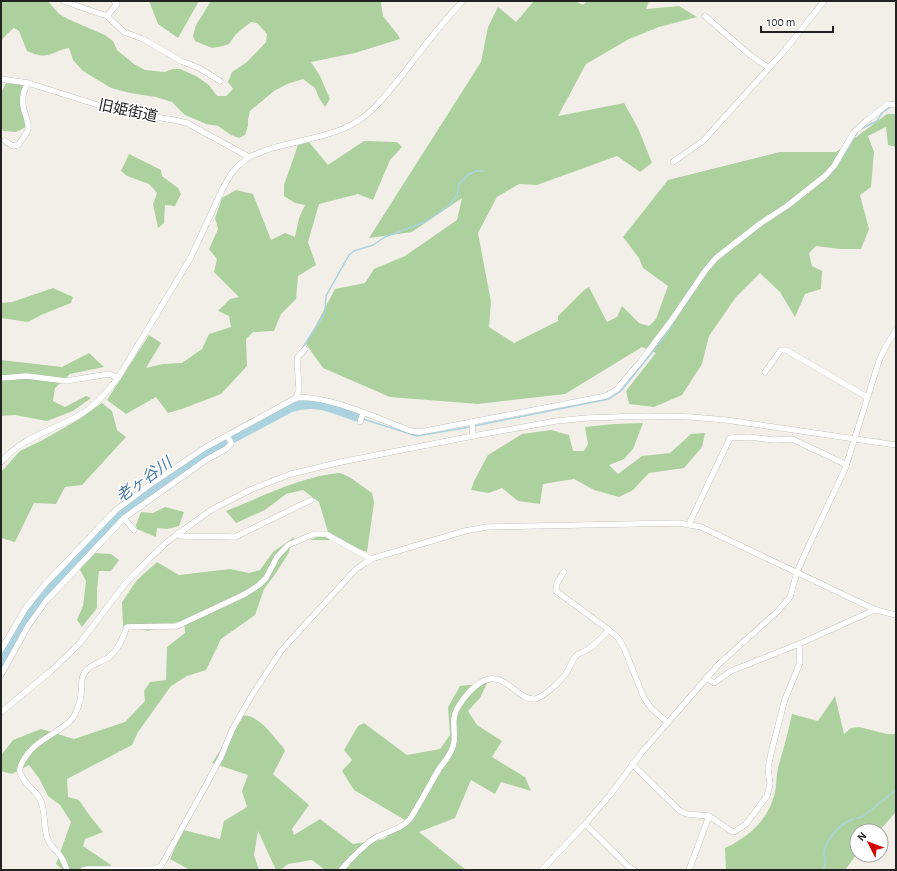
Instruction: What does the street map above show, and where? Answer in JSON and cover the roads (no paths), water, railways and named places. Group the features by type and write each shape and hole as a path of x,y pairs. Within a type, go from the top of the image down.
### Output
{"street":[{"path":"63,1 107,16 124,32 143,39 154,47 181,61 199,68 220,81"},
{"path":"107,16 117,4 114,1"},
{"path":"1,462 19,445 34,436 66,422 92,407 108,391 118,378 190,259 223,188 231,174 240,165 249,158 266,150 344,128 356,122 376,106 389,92 448,17 463,1"},
{"path":"672,162 703,141 769,68 811,19 824,1"},
{"path":"705,16 750,55 769,68"},
{"name":"旧姫街道","path":"1,79 28,83 123,112 186,123 249,158"},
{"path":"4,140 13,146 18,145 28,130 29,124 22,107 22,99 23,91 28,83"},
{"path":"1,712 51,671 79,644 125,584 149,559 178,533 211,510 252,489 291,474 606,396 617,389 640,362 671,321 705,271 716,258 761,222 786,206 825,176 834,166 854,132 888,104 896,104"},
{"path":"542,870 610,795 632,764 706,678 790,597 797,572 846,466 879,361 896,330"},
{"path":"299,398 297,358 305,349"},
{"path":"765,372 782,350 786,350 867,397"},
{"path":"1,378 27,376 66,381 109,374 118,378"},
{"path":"1,650 25,609 46,584 116,510 148,486 206,447 299,398 326,401 411,431 420,432 587,418 646,416 691,417 726,420 896,445"},
{"path":"360,422 363,413"},
{"path":"1,675 28,626 46,601 124,518 206,460 226,449 231,442 228,436"},
{"path":"689,524 730,438 749,437 774,440 792,439 843,463 846,466"},
{"path":"178,533 181,536 235,537 311,500"},
{"path":"124,518 134,530"},
{"path":"83,870 154,869 161,866 221,757 232,730 282,651 355,570 371,559 439,538 487,527 689,524 709,530 876,610 896,614"},
{"path":"67,870 59,855 49,844 46,836 45,814 42,803 38,795 25,781 20,772 20,767 29,752 37,744 61,729 73,717 78,709 85,671 89,667 110,656 118,647 127,627 177,626 245,594 259,585 266,578 277,557 288,545 314,534 326,534 371,559"},
{"path":"564,572 557,583 556,591 618,638 624,648 644,698 651,708 668,723"},
{"path":"706,678 714,683 731,671 799,644 876,610"},
{"path":"341,870 375,838 404,826 410,819 452,751 455,741 455,713 465,697 479,683 485,680 494,679 506,684 526,697 531,699 537,698 556,684 577,655 595,644 609,630"},
{"path":"632,764 677,809 687,814 709,816 731,832 734,832 746,824 767,796 770,784 768,768 772,749 785,699 800,663 799,644"},
{"path":"689,870 709,816"},
{"path":"585,824 629,867 634,870"}],"waterway":[{"path":"861,129 877,121 882,113 890,107"},
{"path":"838,164 858,131"},
{"path":"303,347 325,313 326,296 349,255 354,251 373,245 385,237 425,222 449,205 457,196 459,184 468,175 476,171 483,171"},
{"path":"474,426 609,399 621,391 672,325"},
{"name":"老ヶ谷川","path":"300,400 300,405"},
{"name":"老ヶ谷川","path":"1,663 27,616 49,588 109,524 206,453 290,408 300,405 308,404 324,406 357,417"},
{"path":"363,419 417,436 470,427"},
{"path":"857,818 862,817 896,790"},
{"path":"822,870 825,866 824,853 827,843 834,832 844,824 854,819"}]}
